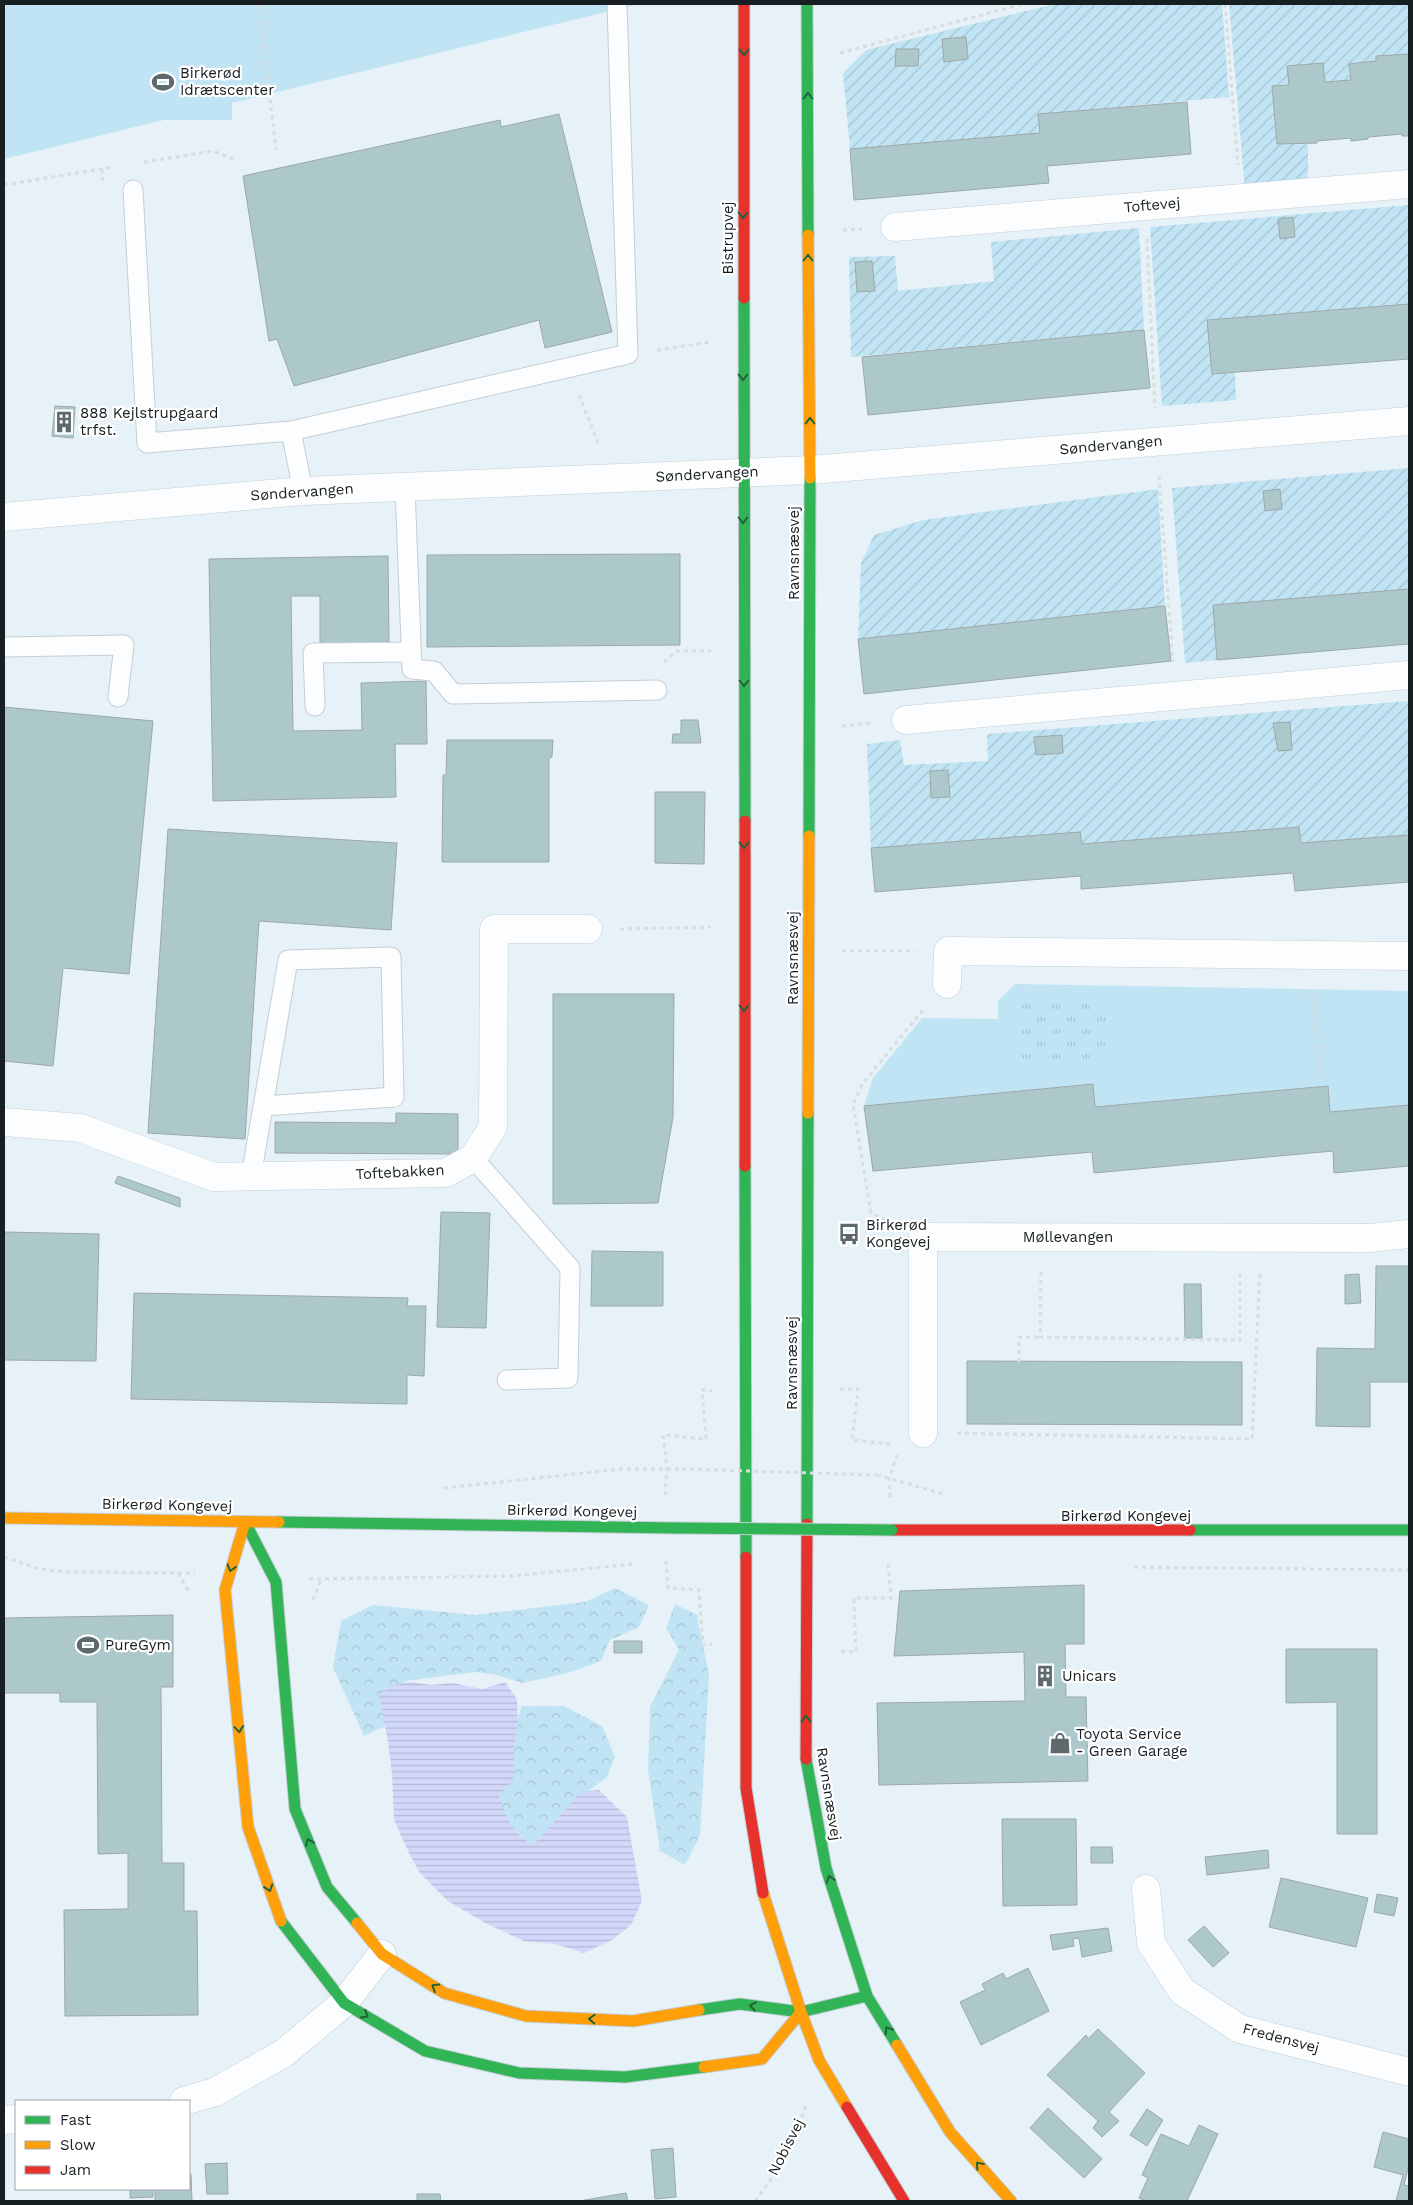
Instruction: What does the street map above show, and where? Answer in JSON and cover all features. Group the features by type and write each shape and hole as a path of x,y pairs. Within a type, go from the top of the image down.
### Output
{"main road":[{"name":"Bistrupvej","path":"743,472 744,4"},
{"path":"807,4 810,470"},
{"name":"Ravnsnæsvej","path":"810,470 806,1761 826,1868 867,1996 950,2132 1011,2201"},
{"path":"743,472 746,1788 762,1890 819,2060 904,2201"},
{"name":"Birkerød Kongevej","path":"4,1518 892,1530 1409,1530"},
{"path":"245,1522 225,1590 248,1827 281,1921 344,2003 425,2050 519,2073 625,2077 762,2059 802,2012"},
{"path":"245,1522 276,1582 295,1809 327,1887 382,1954 444,1993 526,2016 633,2021 740,2004 802,2012 867,1996"}],"street":[{"name":"Toftevej","path":"895,227 1409,184"},
{"name":"Søndervangen","path":"4,517 304,491 810,470 1409,421"},
{"path":"906,720 1409,675"},
{"name":"Toftebakken","path":"4,1122 80,1128 214,1177 446,1173 473,1158 493,1127 494,929 588,929"},
{"path":"947,984 948,951 1409,956"},
{"name":"Møllevangen","path":"923,1237 1370,1238 1409,1234"},
{"path":"912,1439 923,1237"},
{"name":"Fredensvej","path":"1146,1888 1152,1943 1182,1990 1240,2029 1409,2072"},
{"path":"187,2100 215,2092 284,2053 344,2003 382,1954"}],"lane":[{"path":"133,190 146,442 291,431 628,354 617,4"},
{"path":"291,431 304,491"},
{"path":"405,487 412,670 434,671 453,694 657,690"},
{"path":"4,647 124,645 118,697"},
{"path":"316,706 313,653 411,652"},
{"path":"251,1177 263,1106 288,960 391,957 394,1098 263,1106"},
{"path":"473,1158 570,1268 568,1378 507,1380"}],"path":[{"path":"259,4 276,150"},
{"path":"807,62 1023,4"},
{"path":"1225,4 1240,198"},
{"path":"1146,206 1157,442 1175,696"},
{"path":"808,232 895,227"},
{"path":"628,354 743,337"},
{"path":"568,367 612,478"},
{"path":"657,690 660,665 676,651 744,650"},
{"path":"809,730 906,720"},
{"path":"588,929 744,927"},
{"path":"808,950 948,951"},
{"path":"1308,955 1321,1080"},
{"path":"923,1237 871,1213 853,1104 863,1083 947,984"},
{"path":"1040,1337 1042,1237"},
{"path":"1019,1362 1019,1337 1240,1340 1251,1238"},
{"path":"858,1388 852,1440 1252,1439 1251,1238"},
{"path":"663,1527 667,1468 663,1435 706,1439 702,1390"},
{"path":"856,1652 854,1598 891,1598 888,1564 892,1530 889,1479 912,1439"},
{"path":"443,1488 620,1469 667,1468 877,1475"},
{"path":"4,1557 39,1568 66,1572 178,1572"},
{"path":"658,1561 673,1560"},
{"path":"320,1580 511,1576 641,1563"},
{"path":"880,1564 898,1565"},
{"path":"1130,1566 1409,1570"},
{"path":"668,1588 699,1590 703,1645"},
{"name":"Nobisvej","path":"755,2201 763,2191 801,2123 819,2060"}],"green space":[{"name":"Birkerød Idrætscenter","path":"4,4 639,4 232,103 232,120 164,120 4,159"},
{"path":"1055,4 1222,4 1229,97 1038,114 1040,133 850,149 843,73 866,50"},
{"path":"1229,4 1409,4 1409,54 1376,56 1376,61 1350,64 1351,80 1325,82 1323,63 1288,66 1289,85 1272,86 1277,144 1299,142 1299,145 1308,144 1308,186 1245,190"},
{"path":"1409,205 1409,304 1208,320 1212,374 1235,373 1236,400 1162,406 1150,227"},
{"path":"1139,228 1144,330 851,357 849,257 895,256 898,291 994,281 991,242"},
{"path":"1409,468 1409,589 1213,605 1217,660 1185,663 1172,488"},
{"path":"1158,489 1165,606 858,639 861,563 874,535 923,520"},
{"path":"1409,701 1409,835 1301,843 1299,827 1082,844 1080,832 871,848 867,744 900,740 904,765 988,761 987,734"},
{"path":"1015,984 1409,991 1409,1105 1330,1112 1327,1086 1095,1107 1093,1084 864,1106 873,1078 922,1018 998,1019 998,1001"},
{"path":"1107,1000 1104,1058 1022,1068 1015,1001"},
{"path":"615,1588 649,1605 639,1627 610,1640 601,1661 568,1673 522,1683 497,1675 476,1672 405,1681 392,1723 364,1736 333,1667 341,1621 373,1605 474,1615 585,1602"},
{"path":"675,1604 697,1615 709,1676 700,1835 685,1865 660,1851 648,1770 650,1707 679,1650 666,1628"},
{"path":"522,1706 564,1706 602,1726 615,1757 607,1777 587,1792 532,1846 505,1820 497,1788 506,1751"}],"shaded area":[{"path":"411,1682 431,1685 452,1683 482,1689 505,1682 517,1699 518,1723 514,1747 514,1777 499,1796 507,1818 515,1830 533,1845 581,1792 599,1790 627,1817 642,1901 631,1925 612,1940 584,1953 555,1944 524,1941 487,1924 448,1901 420,1873 394,1820 392,1774 379,1695 391,1686"}],"building":[{"path":"966,37 968,59 944,62 942,39"},
{"path":"896,49 919,49 918,66 895,66"},
{"path":"1409,54 1409,136 1402,136 1402,134 1368,137 1368,139 1351,141 1351,138 1317,141 1317,143 1277,144 1272,86 1289,85 1287,66 1323,63 1325,82 1351,80 1349,64 1376,61 1376,56"},
{"path":"1187,102 1191,154 1047,166 1049,183 854,200 850,149 1040,133 1038,114"},
{"path":"559,114 612,332 545,348 539,320 294,386 277,339 269,341 243,176 500,120 501,127"},
{"path":"1293,217 1295,237 1280,239 1278,219"},
{"path":"872,261 875,291 857,292 855,262"},
{"path":"1409,304 1409,359 1212,374 1207,320"},
{"path":"1144,330 1150,388 868,415 862,357"},
{"name":"888 Kejlstrupgaard trfst.","path":"55,406 75,407 73,438 52,436"},
{"path":"1280,489 1282,509 1265,511 1263,491"},
{"path":"680,554 680,645 427,647 427,555"},
{"path":"388,556 389,642 320,644 320,596 291,596 293,731 362,730 361,683 426,681 427,744 395,744 396,797 213,801 209,559"},
{"path":"1409,589 1409,644 1217,660 1213,605"},
{"path":"1165,606 1171,661 864,694 858,639"},
{"path":"4,707 153,721 129,974 63,968 53,1066 4,1061"},
{"path":"681,720 698,720 701,743 672,743 673,734 681,734"},
{"path":"1290,722 1292,750 1278,751 1273,723"},
{"path":"1062,735 1063,753 1036,755 1034,737"},
{"path":"447,740 553,740 552,757 549,758 549,862 442,862 443,775 446,775"},
{"path":"948,770 950,797 931,798 930,771"},
{"path":"655,792 705,792 704,864 655,863"},
{"path":"1299,827 1301,843 1409,835 1409,882 1295,891 1293,873 1081,889 1081,876 875,892 871,848 1080,832 1082,844"},
{"path":"168,829 397,843 391,930 259,921 245,1139 148,1133"},
{"path":"553,994 674,994 673,1117 658,1203 553,1204"},
{"path":"1093,1084 1095,1107 1328,1086 1330,1112 1409,1105 1409,1166 1334,1173 1333,1151 1094,1173 1092,1152 873,1171 864,1106"},
{"path":"396,1113 458,1114 458,1154 275,1153 275,1122 396,1123"},
{"path":"118,1176 180,1198 180,1207 115,1183"},
{"path":"441,1212 490,1213 486,1328 437,1327"},
{"path":"4,1232 99,1234 96,1361 4,1360"},
{"path":"592,1251 663,1252 663,1306 591,1306"},
{"path":"1376,1266 1409,1266 1409,1382 1370,1382 1370,1427 1316,1426 1317,1348 1375,1349"},
{"path":"1359,1274 1361,1303 1345,1304 1345,1275"},
{"path":"1184,1284 1201,1284 1202,1338 1185,1338"},
{"path":"134,1293 408,1298 407,1306 426,1306 424,1376 407,1375 407,1404 131,1399"},
{"path":"967,1361 1242,1362 1242,1425 967,1424"},
{"name":"Unicars","path":"1084,1585 1084,1644 1065,1644 1066,1697 1086,1697 1088,1781 879,1785 877,1703 1025,1701 1024,1652 894,1656 900,1591"},
{"path":"173,1615 173,1687 161,1687 162,1863 184,1863 184,1911 197,1911 198,2015 65,2016 64,1910 128,1909 128,1853 98,1854 97,1702 60,1702 60,1693 4,1693 4,1618"},
{"path":"614,1641 642,1641 642,1653 614,1653"},
{"path":"1286,1649 1377,1649 1377,1834 1337,1834 1337,1702 1286,1703"},
{"path":"1002,1819 1076,1819 1077,1905 1003,1906"},
{"path":"1091,1847 1112,1847 1113,1863 1091,1863"},
{"path":"1268,1850 1269,1868 1207,1875 1205,1857"},
{"path":"1281,1878 1368,1898 1356,1947 1269,1927"},
{"path":"1377,1894 1398,1898 1394,1916 1374,1912"},
{"path":"1204,1926 1229,1953 1213,1967 1188,1940"},
{"path":"1108,1928 1112,1951 1082,1957 1079,1938 1073,1939 1074,1946 1053,1950 1050,1935"},
{"path":"1028,1968 1049,2011 981,2045 960,2002 985,1990 982,1984 1003,1973 1006,1979"},
{"path":"1098,2029 1145,2073 1109,2112 1119,2121 1102,2137 1093,2128 1098,2121 1047,2075 1086,2035 1088,2039"},
{"path":"1048,2108 1102,2159 1084,2178 1030,2128"},
{"path":"1147,2109 1163,2120 1147,2146 1130,2135"},
{"path":"1199,2125 1218,2134 1187,2201 1146,2201 1139,2198 1148,2178 1142,2175 1161,2134 1189,2146"},
{"path":"1383,2132 1409,2139 1409,2164 1404,2185 1409,2186 1409,2201 1396,2201 1403,2175 1374,2167"},
{"path":"673,2148 676,2197 655,2199 651,2150"},
{"path":"227,2163 228,2194 207,2194 205,2164"},
{"path":"190,2174 192,2201 155,2201 155,2190 190,2190"},
{"path":"130,2190 153,2190 153,2197 130,2198"},
{"path":"626,2193 628,2201 579,2201"},
{"path":"417,2194 440,2194 441,2201 417,2201"}],"traffic: fast":[{"path":"807,4 808,235"},
{"path":"744,298 745,821"},
{"path":"809,836 810,478"},
{"path":"807,1524 808,1113"},
{"path":"745,1166 746,1557"},
{"path":"245,1522 276,1582 295,1809 327,1887 357,1923"},
{"path":"279,1522 676,1528"},
{"path":"676,1528 892,1530"},
{"path":"1190,1530 1409,1530"},
{"path":"806,1759 826,1868 867,1996 897,2045"},
{"path":"281,1921 344,2003 425,2051 519,2073 625,2077 704,2067"},
{"path":"699,2010 740,2004 801,2012 867,1996"}],"traffic: slow":[{"path":"808,235 810,478"},
{"path":"808,1113 809,836"},
{"path":"4,1518 279,1522"},
{"path":"245,1522 225,1590 248,1827 281,1921"},
{"path":"763,1893 801,2012 819,2060 847,2107"},
{"path":"357,1923 382,1954 444,1993 526,2016 633,2021 699,2010"},
{"path":"704,2067 762,2059 801,2012"},
{"path":"897,2045 950,2132 1011,2201"}],"traffic: jam":[{"path":"744,4 744,298"},
{"path":"745,821 745,1166"},
{"path":"806,1759 807,1524"},
{"path":"892,1530 1190,1530"},
{"path":"746,1557 746,1788 763,1893"},
{"path":"847,2107 904,2201"}],"place":[{"name":"Birkerød Idrætscenter","path":"163,82"},
{"name":"888 Kejlstrupgaard trfst.","path":"64,422"},
{"name":"Birkerød Kongevej","path":"849,1234"},
{"name":"PureGym","path":"88,1645"},
{"name":"Unicars","path":"1045,1676"},
{"name":"Toyota Service - Green Garage","path":"1060,1743"}]}
